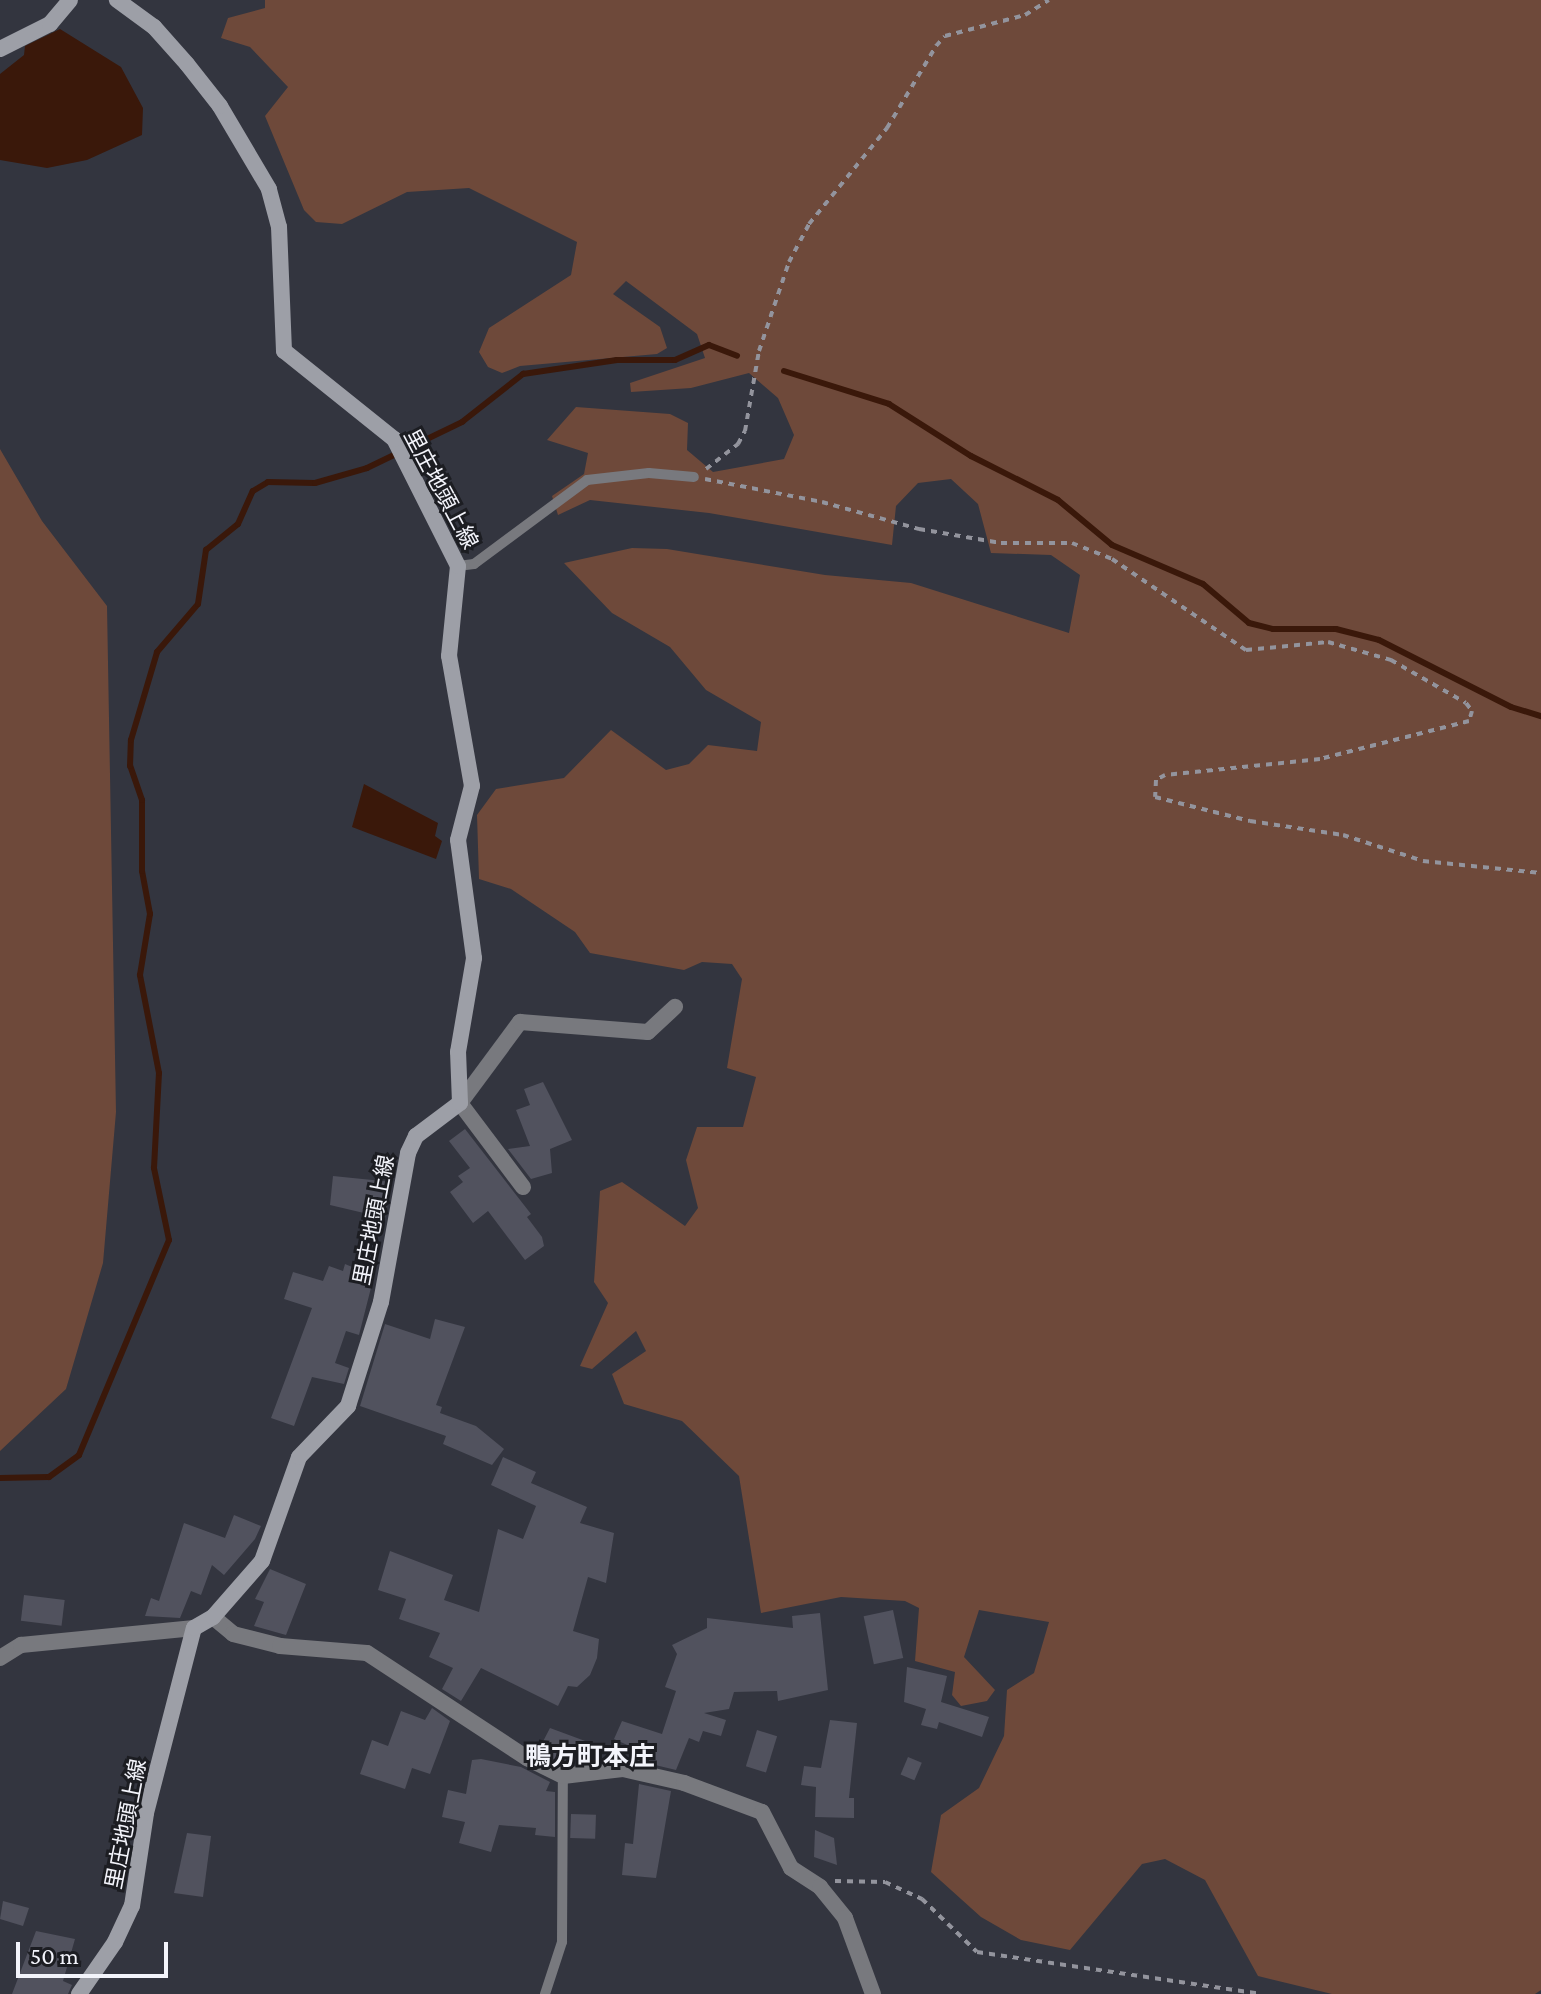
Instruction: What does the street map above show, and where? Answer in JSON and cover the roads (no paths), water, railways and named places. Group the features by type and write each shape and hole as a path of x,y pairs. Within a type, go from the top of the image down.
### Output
{"main road":[{"path":"0,49 50,24 70,0"},
{"name":"里庄地頭上線","path":"79,1994 115,1942 132,1906 146,1813 194,1628 213,1617 262,1561 299,1457 348,1406 378,1315 408,1153 416,1136 460,1103 458,1052 474,958 458,840 472,786 449,656 458,566 402,453 352,401 284,351 279,227 269,189 220,106 187,64 154,27 117,0"}],"street":[{"path":"523,1187 460,1103 520,1022 648,1032 675,1007"},
{"path":"213,1617 233,1634 280,1646 367,1653 527,1758 563,1776 623,1769 747,1804 770,1823 779,1852 791,1868 820,1887 857,1941 873,1994"},
{"path":"0,1658 21,1645 194,1628"}],"lane":[{"path":"458,566 474,564 587,480 649,473 694,477"},
{"path":"545,1994 562,1942 563,1776"}],"waterway":[{"path":"0,1478 49,1477 79,1455 169,1240 154,1168 159,1073 140,975 150,914 142,871 142,800 130,766 131,740 157,652 198,604 206,550 238,524 253,491 268,482 315,483 367,468 462,422 523,374 617,360 675,360 709,345 737,356"},
{"path":"784,371 889,404 971,456 1058,500 1112,545 1203,584 1249,623 1273,629 1336,629 1379,640 1511,707 1541,716"}],"district":[{"name":"鴨方町本庄","path":"590,1757"}]}
